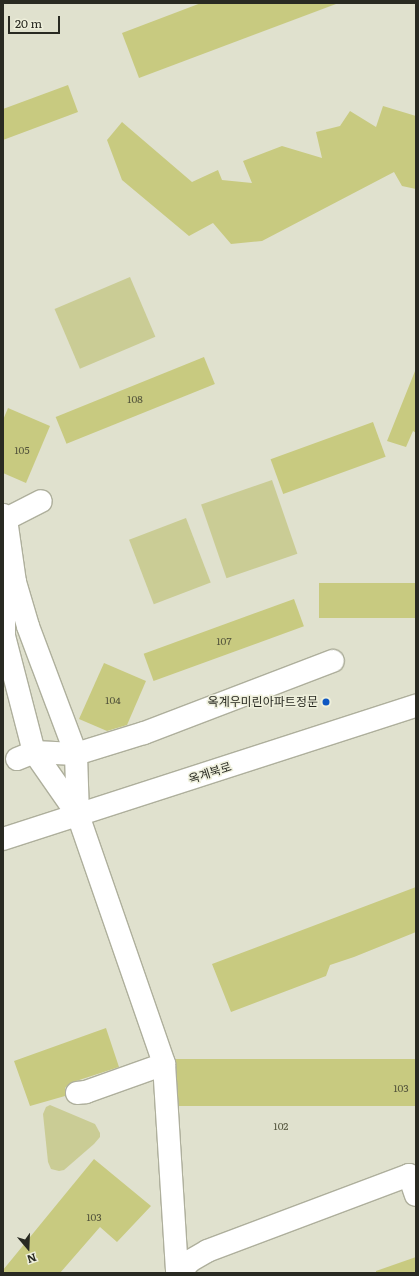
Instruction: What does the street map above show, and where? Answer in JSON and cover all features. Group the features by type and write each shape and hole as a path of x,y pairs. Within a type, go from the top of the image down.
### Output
{"street":[{"path":"41,501 4,517 15,582 28,626 76,754 78,815 164,1064 177,1273"},
{"path":"15,582 4,613 4,636 26,756 78,815"},
{"path":"26,756 76,754 144,733 334,661"},
{"name":"옥계북로","path":"3,840 416,706"},
{"path":"77,1093 86,1092 164,1064"},
{"path":"180,1273 190,1261 207,1250 408,1175 416,1195"}],"green space":[{"path":"130,277 155,337 80,369 55,309"},
{"path":"272,480 297,554 226,578 201,504"},
{"path":"186,518 211,582 154,604 129,540"},
{"path":"50,1105 95,1124 100,1133 100,1137 94,1144 64,1170 59,1171 51,1169 48,1162 43,1114 46,1107"}],"building":[{"path":"201,3 336,4 139,78 122,33"},
{"path":"68,85 78,112 3,140 3,109"},
{"path":"383,106 416,116 416,189 402,186 394,172 262,241 231,244 213,223 189,236 122,180 107,140 122,122 192,182 218,170 222,180 252,183 243,161 282,146 322,158 316,132 340,126 350,111 376,127"},
{"path":"204,357 215,384 67,444 56,417"},
{"path":"415,371 416,433 413,431 406,447 387,441"},
{"path":"8,408 50,426 26,483 3,473 3,420"},
{"path":"373,422 386,457 283,494 271,459"},
{"path":"319,583 416,583 416,618 319,618"},
{"path":"294,599 304,626 154,681 144,654"},
{"path":"104,663 146,681 127,725 107,731 79,719"},
{"path":"416,887 416,932 330,965 326,976 231,1012 212,964"},
{"path":"106,1028 119,1067 70,1083 65,1088 65,1096 30,1106 14,1061"},
{"path":"172,1059 416,1059 416,1106 172,1106"},
{"path":"94,1159 151,1206 117,1242 100,1227 60,1273 3,1273 3,1270"},
{"path":"416,1257 416,1273 376,1273 376,1271"}],"place":[{"name":"옥계우미린아파트정문","path":"326,702"}]}
